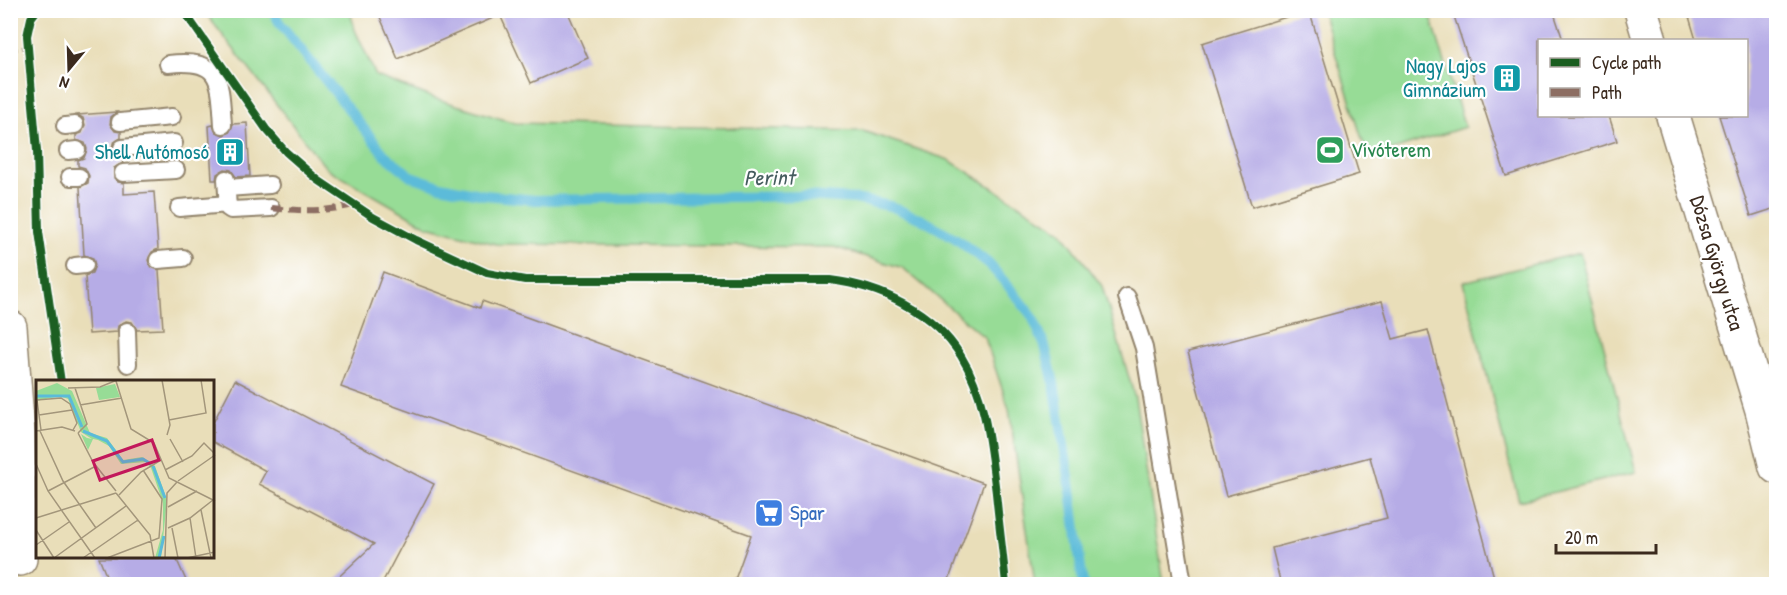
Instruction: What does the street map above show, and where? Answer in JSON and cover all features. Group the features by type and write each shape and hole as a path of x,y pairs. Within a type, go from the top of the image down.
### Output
{"street":[{"path":"1641,10 1650,39"},
{"name":"Dózsa György utca","path":"1673,117 1762,410 1776,467"},
{"path":"10,327 22,561"}],"lane":[{"path":"168,64 196,63 207,67 216,77 220,87 223,125"},
{"path":"120,122 172,117"},
{"path":"122,148 174,143"},
{"path":"123,173 176,170"},
{"path":"179,208 227,190 270,186"},
{"path":"227,190 231,210 271,208"},
{"path":"158,260 183,258"},
{"path":"1127,297 1144,348 1183,585"},
{"path":"127,331 128,364"}],"path":[{"path":"27,36 29,58"},
{"path":"10,50 28,47"}],"green space":[{"path":"204,11 350,11 355,30 376,76 434,98 515,123 863,131 949,160 1061,231 1102,286 1135,398 1164,584 1035,584 1009,409 985,338 903,268 834,247 496,244 427,226 326,168"},
{"path":"1322,11 1429,11 1465,127 1368,158"},
{"path":"1580,253 1636,472 1519,501 1463,282"}],"building":[{"path":"377,10 567,10 588,58 531,83 500,15 398,59"},
{"path":"1309,10 1359,174 1252,207 1202,43"},
{"name":"Nagy Lajos Gimnázium","path":"1452,10 1553,10 1563,39 1538,39 1538,117 1609,117 1617,141 1506,176"},
{"path":"1687,10 1776,10 1776,208 1751,216 1719,117 1748,117 1748,39 1696,39"},
{"path":"117,112 111,117 110,124 115,131 121,132 121,138 113,143 112,150 114,155 122,158 123,163 114,168 114,178 124,183 124,194 154,192 158,249 152,252 148,260 150,266 159,270 163,329 137,330 132,322 126,321 118,326 117,332 89,334 85,276 92,273 95,265 93,258 84,255 80,187 88,183 89,176 85,168 78,166 78,160 84,158 87,149 85,143 76,140 76,135 82,133 85,125 83,118 77,115"},
{"name":"Shell Autómosó","path":"247,123 250,176 236,177 231,170 225,169 217,174 216,180 212,180 209,126 213,125 215,131 223,135 229,133 233,124"},
{"path":"383,272 480,308 482,301 984,483 947,585 733,585 751,535 341,387"},
{"path":"1382,301 1393,339 1428,330 1496,585 1281,585 1272,548 1387,518 1370,457 1226,496 1188,352"},
{"path":"235,380 434,484 381,585 330,585 374,544 259,484 266,471 214,443 214,421"},
{"path":"99,559 176,559 188,585 110,585"}],"waterway":[{"name":"Perint","path":"273,10 279,22 385,155 411,176 440,186 485,195 535,200 805,196 855,199 890,206 921,219 955,238 988,263 1009,287 1032,316 1045,346 1054,383 1083,584"}],"marked path":[{"path":"271,208 312,210 353,205"}],"cycle path":[{"path":"37,10 31,18 27,36 37,151 39,232 61,380"},
{"path":"183,10 266,129 286,152 318,180 373,217 487,273 525,280 830,280 868,288 904,303 920,314 949,340 961,356 976,388 989,440 1006,584"}],"place":[{"name":"Nagy Lajos Gimnázium","path":"1507,78"},
{"name":"Vívóterem","path":"1330,150"},
{"name":"Shell Autómosó","path":"230,152"},
{"name":"Spar","path":"769,513"}]}
